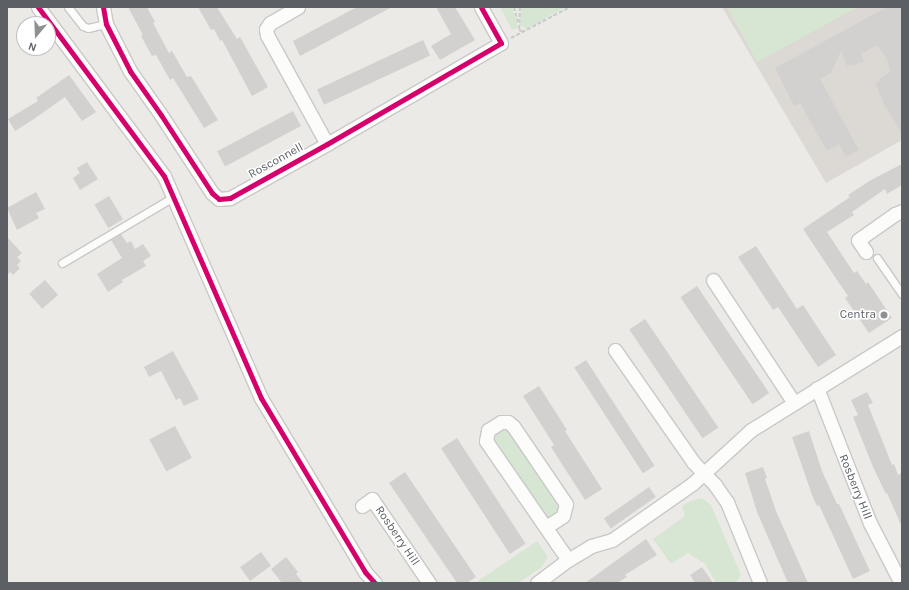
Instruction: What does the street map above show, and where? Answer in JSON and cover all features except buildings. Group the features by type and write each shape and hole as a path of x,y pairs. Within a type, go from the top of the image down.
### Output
{"street":[{"path":"38,7 164,176 261,398 365,572 375,583"},
{"name":"Rosconnell","path":"103,7 106,24 130,71 212,193 219,199 230,198 327,144 501,43"},
{"path":"298,7 270,23 266,29 267,35 327,144"},
{"path":"482,7 501,43"},
{"path":"872,255 858,240 896,214 902,212"},
{"path":"713,280 794,403"},
{"path":"537,583 568,560 591,546 612,540 692,484 752,430 902,336"},
{"path":"615,350 693,462 704,473 727,502 760,583"},
{"name":"Rosberry Hill","path":"817,388 870,523 901,583"},
{"path":"546,527 563,516 566,504 513,426 508,422 501,422 488,430 486,440 568,560"},
{"name":"Rosberry Hill","path":"362,506 372,499 428,583"}],"lane":[{"path":"68,7 83,26 88,28 106,24"},
{"path":"62,263 173,197"},
{"path":"872,255 902,294"}],"path":[{"path":"514,7 519,30 524,32"},
{"path":"519,26 520,7"},
{"path":"501,43 570,7"}],"shaded area":[{"path":"722,7 902,7 902,140 826,183"}],"green space":[{"path":"500,7 512,7 518,28 512,30"},
{"path":"521,7 566,7 526,29 520,25"},
{"path":"727,7 858,7 757,62"},
{"path":"501,428 509,431 559,503 559,513 551,518 544,517 492,440 494,433"},
{"path":"699,498 711,505 741,575 735,583 716,583 705,564 688,553 671,564 653,539 685,516 682,507 686,503"},
{"path":"537,541 548,557 541,568 518,583 475,583"}],"cycle path":[{"path":"38,7 164,176 261,398 365,572 375,583"},
{"path":"103,7 106,24 130,71 212,193 219,199 230,198 327,144 501,43 481,7"}],"place":[{"name":"Centra","path":"884,315"}]}
